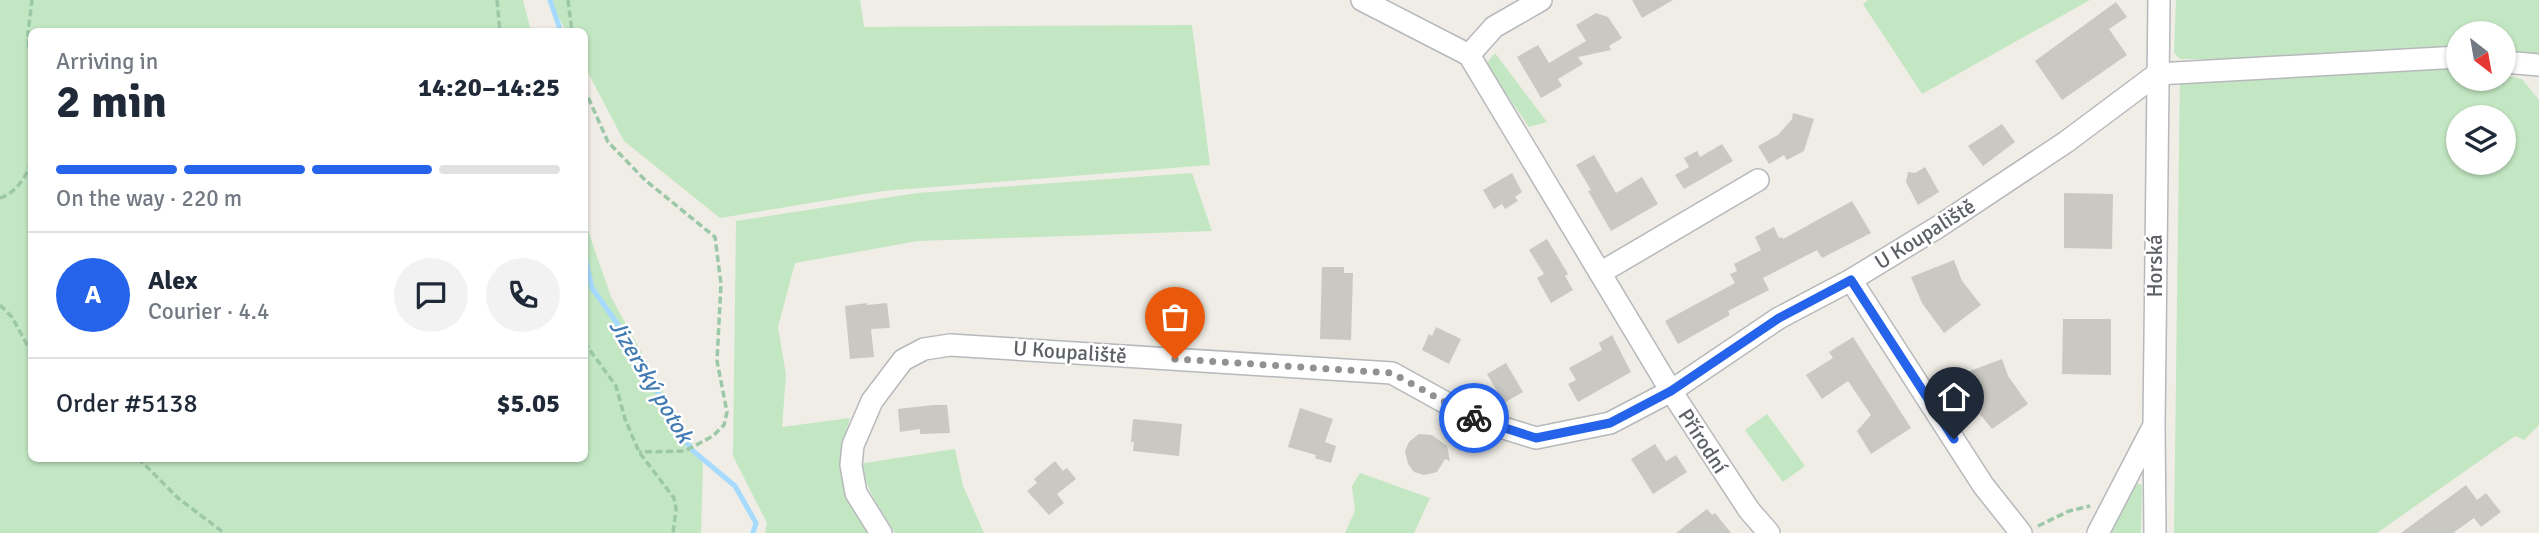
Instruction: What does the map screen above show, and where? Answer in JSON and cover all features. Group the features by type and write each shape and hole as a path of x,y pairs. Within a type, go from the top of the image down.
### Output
{"street":[{"path":"1362,0 1469,55 1494,27 1541,0"},
{"name":"Horská","path":"2155,533 2159,0"},
{"name":"Přírodní","path":"1469,55 1671,391 1749,510 1769,533"},
{"path":"2157,74 2446,58"},
{"path":"2516,63 2539,65"},
{"name":"U Koupaliště","path":"881,533 856,493 851,466 853,445 872,401 903,360 924,349 950,345 1392,373 1475,419 1536,438 1610,423 1671,391 1779,318 1851,280 1938,227 2066,142 2157,74"},
{"path":"1600,273 1758,180"},
{"path":"1851,280 1983,485 2028,530"},
{"path":"2098,533 2154,425"}],"path":[{"path":"29,28 32,0"},
{"path":"497,0 500,28"},
{"path":"568,0 572,28"},
{"path":"588,97 608,142 645,180 715,237 721,284 717,361 727,412 724,425 713,436 685,451 639,452"},
{"path":"0,198 5,197 28,173"},
{"path":"0,304 12,317 28,347"},
{"path":"588,348 616,386 625,419 639,452 674,498 676,509 673,533"},
{"path":"142,462 178,498 224,533"},
{"path":"2028,530 2069,511 2116,499"}],"green space":[{"path":"0,0 523,0 530,28 28,28 28,462 588,462 588,231 611,297 703,464 701,533 0,533"},
{"path":"549,0 860,0 864,27 1192,25 1210,165 883,191 720,218 624,141 588,73 588,28 564,28"},
{"path":"1868,0 2090,0 1922,94 1863,4"},
{"path":"2176,0 2539,0 2539,60 2516,60 2516,21 2446,21 2446,60 2180,59 2174,53"},
{"path":"1495,53 1547,122 1529,127 1486,64"},
{"path":"2446,65 2446,91 2516,91 2516,78 2522,79 2539,100 2539,425 2524,440 2515,436 2377,533 2174,533 2180,74"},
{"path":"1192,173 1212,231 918,241 795,263 778,327 786,375 782,427 850,418 841,449 846,494 869,533 765,533 767,523 733,456 736,221 917,193"},
{"path":"1767,414 1805,466 1783,482 1745,430"},
{"path":"955,449 963,486 984,533 895,533 873,497 858,464"},
{"path":"1360,473 1430,498 1414,533 1345,533 1355,511 1352,486"},
{"path":"2136,483 2142,485 2141,533 2110,533"}],"building":[{"path":"1632,0 1673,0 1642,18"},
{"path":"2116,2 2127,17 2109,29 2127,55 2062,100 2035,61"},
{"path":"1596,13 1608,17 1622,38 1609,46 1611,50 1578,57 1583,64 1558,79 1562,86 1541,98 1517,57 1538,45 1549,63 1586,41 1576,25"},
{"path":"1793,113 1814,119 1804,151 1787,160 1784,155 1769,164 1758,146 1778,135 1792,119"},
{"path":"2002,124 2015,142 1983,166 1968,146"},
{"path":"1722,144 1733,161 1684,189 1675,175 1689,167 1684,158 1697,151 1700,157"},
{"path":"1594,155 1616,193 1642,177 1658,204 1611,231 1576,165"},
{"path":"1925,167 1939,192 1918,205 1906,182 1908,172 1915,173"},
{"path":"1512,173 1522,192 1515,197 1518,201 1505,209 1502,204 1494,209 1483,190"},
{"path":"2064,193 2113,194 2112,249 2064,248"},
{"path":"1852,201 1871,233 1822,258 1817,250 1763,278 1769,290 1728,311 1730,315 1678,344 1665,321 1735,283 1730,274 1737,271 1734,264 1761,250 1755,237 1774,227 1779,238 1783,239"},
{"path":"1547,239 1568,274 1565,276 1573,290 1551,303 1537,278 1544,274 1529,250"},
{"path":"1954,260 1962,281 1981,305 1944,333 1922,303 1911,277"},
{"path":"1322,267 1344,267 1344,273 1353,273 1351,340 1320,339"},
{"path":"887,303 890,328 871,329 874,357 850,359 845,306"},
{"path":"2063,319 2111,319 2111,375 2062,374"},
{"path":"1436,327 1461,339 1449,364 1422,350 1429,334 1432,336"},
{"path":"1612,335 1631,372 1578,402 1568,384 1576,380 1569,368 1602,350 1599,343"},
{"path":"1853,337 1911,428 1871,454 1857,431 1871,415 1848,381 1822,399 1806,375 1833,358 1829,352"},
{"path":"2002,359 2008,376 2028,404 1992,429 1975,408 1962,374"},
{"path":"1506,363 1523,392 1504,403 1487,374"},
{"path":"947,405 950,433 920,434 920,429 900,432 898,409"},
{"path":"1300,408 1333,419 1325,442 1336,446 1331,463 1315,458 1316,455 1288,447"},
{"path":"1133,419 1182,424 1179,456 1133,451"},
{"path":"1419,434 1432,435 1447,446 1450,461 1445,459 1437,472 1424,475 1414,472 1408,464 1405,451 1409,442"},
{"path":"1655,444 1666,461 1676,455 1687,472 1653,494 1631,459"},
{"path":"1055,461 1063,471 1067,468 1076,479 1057,494 1064,503 1049,515 1027,491 1037,483 1034,479"},
{"path":"2466,485 2477,500 2486,493 2501,512 2481,527 2474,518 2453,533 2401,533"},
{"path":"1707,509 1712,515 1715,513 1731,533 1676,533"}],"waterway":[{"name":"Jizerský potok","path":"550,0 560,28"},
{"name":"Jizerský potok","path":"588,270 592,288 631,343 679,431 692,450 735,486 756,523 753,533"}],"way so far":[{"path":"1175,359 1392,373 1474,418"}],"route":[{"path":"1474,418 1536,438 1610,423 1671,391 1779,318 1851,280 1954,439"}]}
